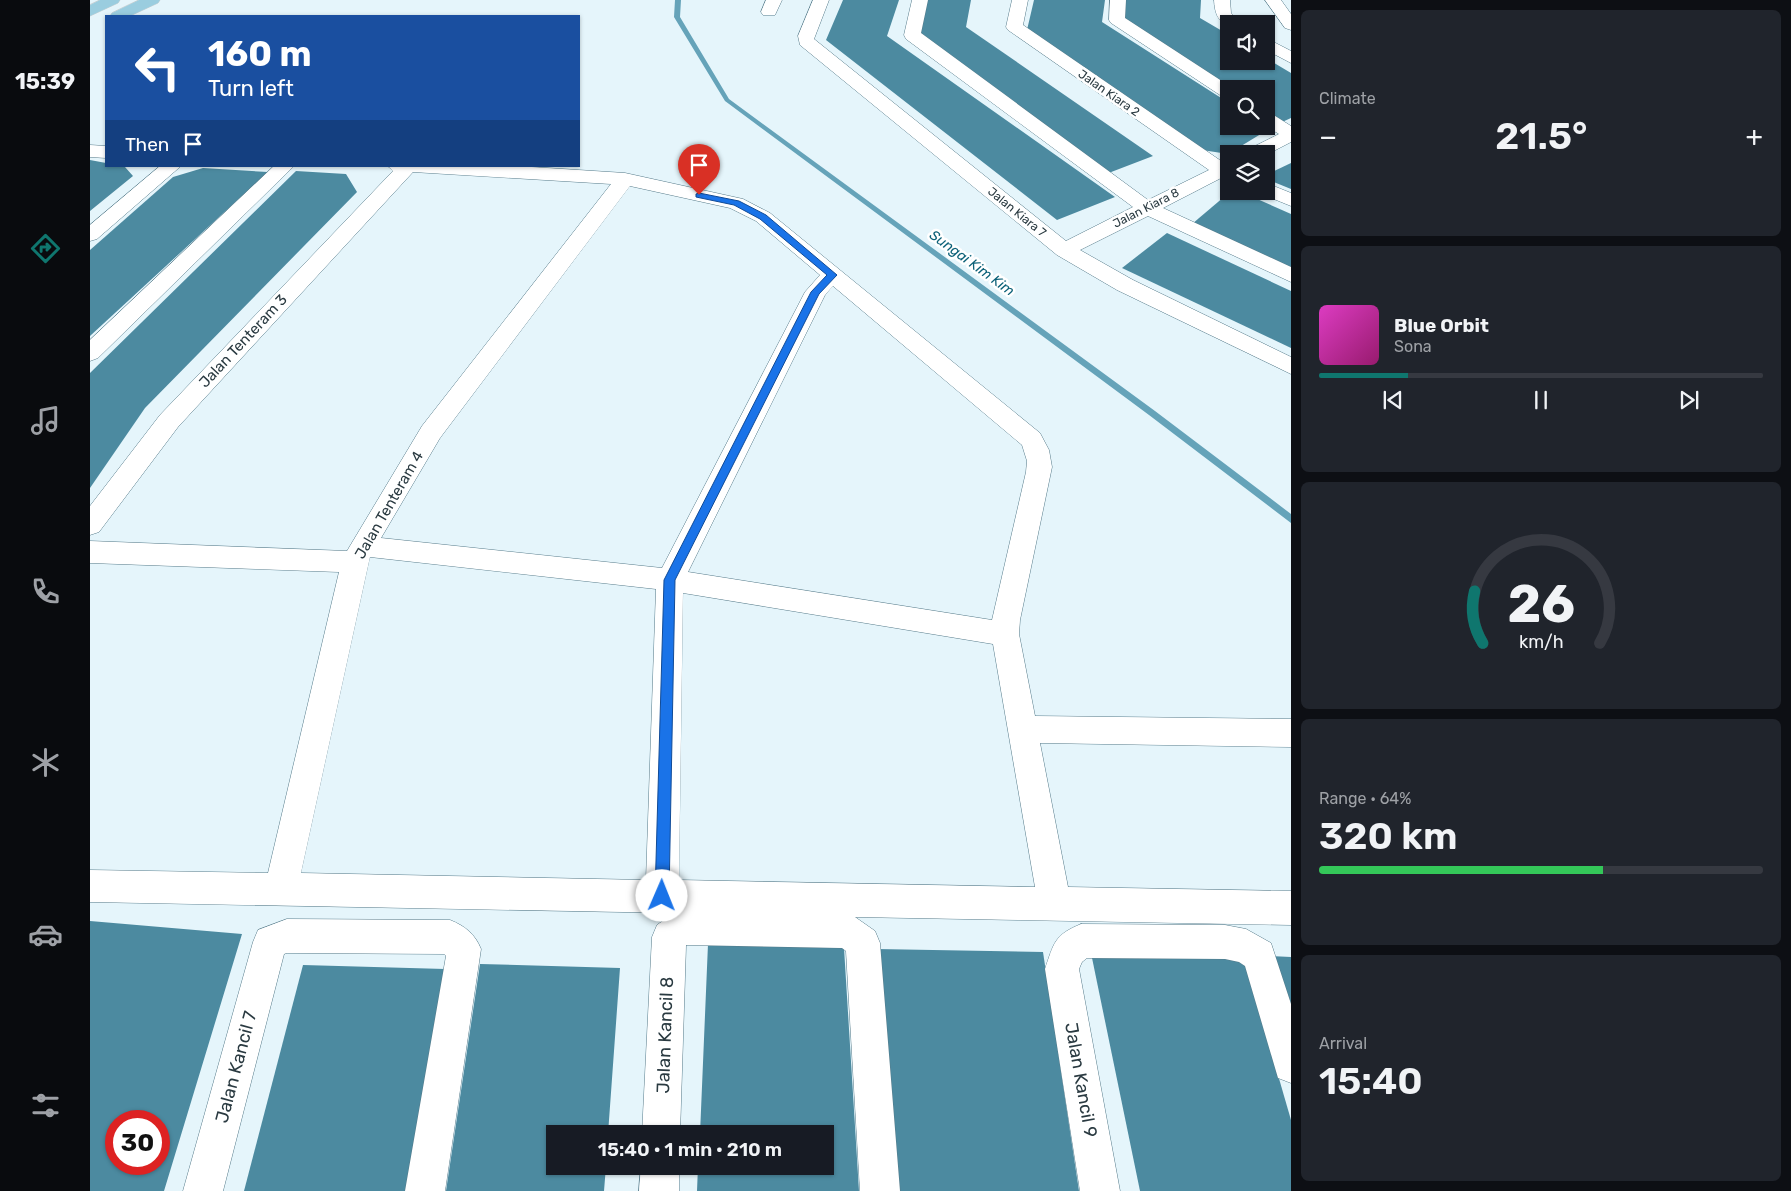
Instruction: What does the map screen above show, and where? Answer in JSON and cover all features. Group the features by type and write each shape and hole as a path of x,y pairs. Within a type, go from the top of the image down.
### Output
{"main road":[{"path":"90,11 112,0"},
{"path":"120,15 152,0"}],"street":[{"name":"Jalan Kiara 7","path":"821,0 806,36 806,41 1064,250 1125,285 1291,366"},
{"path":"920,0 912,35 1147,208 1291,275"},
{"name":"Jalan Kiara 2","path":"1020,0 1014,27 1220,166"},
{"path":"1118,0 1117,20 1220,87"},
{"path":"1222,0 1224,15"},
{"path":"1274,0 1276,6 1291,24"},
{"path":"1275,48 1291,58"},
{"path":"1272,145 1291,135 1275,124"},
{"path":"90,151 105,152"},
{"path":"90,235 171,167"},
{"path":"90,354 284,167"},
{"path":"408,167 625,179 736,203 763,217 1031,439 1038,450 1040,459 1039,473 1005,634 1055,904"},
{"name":"Jalan Tenteram 3","path":"90,525 169,421 408,167"},
{"name":"Jalan Kiara 8","path":"1064,250 1220,173"},
{"name":"Jalan Tenteram 4","path":"281,890 359,554 431,432 625,179"},
{"path":"1275,193 1291,200"},
{"path":"662,896 670,580 816,292 832,275"},
{"path":"90,552 359,554 670,580 1005,634"},
{"path":"1022,729 1291,733"},
{"path":"90,886 1291,908"},
{"name":"Jalan Kancil 8","path":"661,1125 669,937 680,928 848,931 863,943 880,1191"},
{"name":"Jalan Kancil 7","path":"203,1191 270,942 287,936 450,938 464,949 425,1191"},
{"name":"Jalan Kancil 9","path":"1100,1191 1062,968 1068,951 1081,941 1225,942 1246,946 1259,955 1291,1065"},
{"path":"659,1191 660,1175"}],"building":[{"path":"843,0 899,0 887,36 1115,197 1057,220 826,40"},
{"path":"927,0 971,0 966,27 1153,156 1106,174 920,33"},
{"path":"1034,0 1105,0 1102,22 1220,97 1220,135 1259,135 1243,145 1220,145 1220,153 1202,150 1027,30"},
{"path":"1125,0 1201,0 1200,18 1220,30 1220,70 1275,70 1275,63 1291,73 1291,118 1280,123 1275,120 1275,80 1220,80 1220,83 1124,19"},
{"path":"90,160 105,163 105,167 125,167 133,176 90,211"},
{"path":"1291,163 1291,189 1275,183 1275,171"},
{"path":"203,168 268,172 90,336 90,250 173,177"},
{"path":"296,171 346,174 357,192 145,408 90,488 90,373"},
{"path":"1220,200 1259,200 1291,214 1291,269 1192,224"},
{"path":"1167,233 1291,291 1291,348 1122,268"},
{"path":"90,921 242,934 170,1171 170,1110 105,1110 105,1175 169,1175 164,1191 90,1191"},
{"path":"708,944 844,948 859,1191 697,1191 698,1175 834,1175 834,1125 700,1125"},
{"path":"876,949 1043,952 1079,1191 894,1191"},
{"path":"1091,953 1244,958 1291,1120 1291,1191 1140,1191"},
{"path":"1270,956 1291,957 1291,1024"},
{"path":"480,964 620,968 609,1125 546,1125 546,1175 605,1175 604,1191 446,1191"},
{"path":"303,965 445,969 407,1191 244,1191"}],"waterway":[{"name":"Sungai Kim Kim","path":"678,0 677,17 727,100 1152,413 1291,519"}],"route":[{"path":"662,896 670,580 816,292 832,275 763,217 736,203 699,195"}]}
